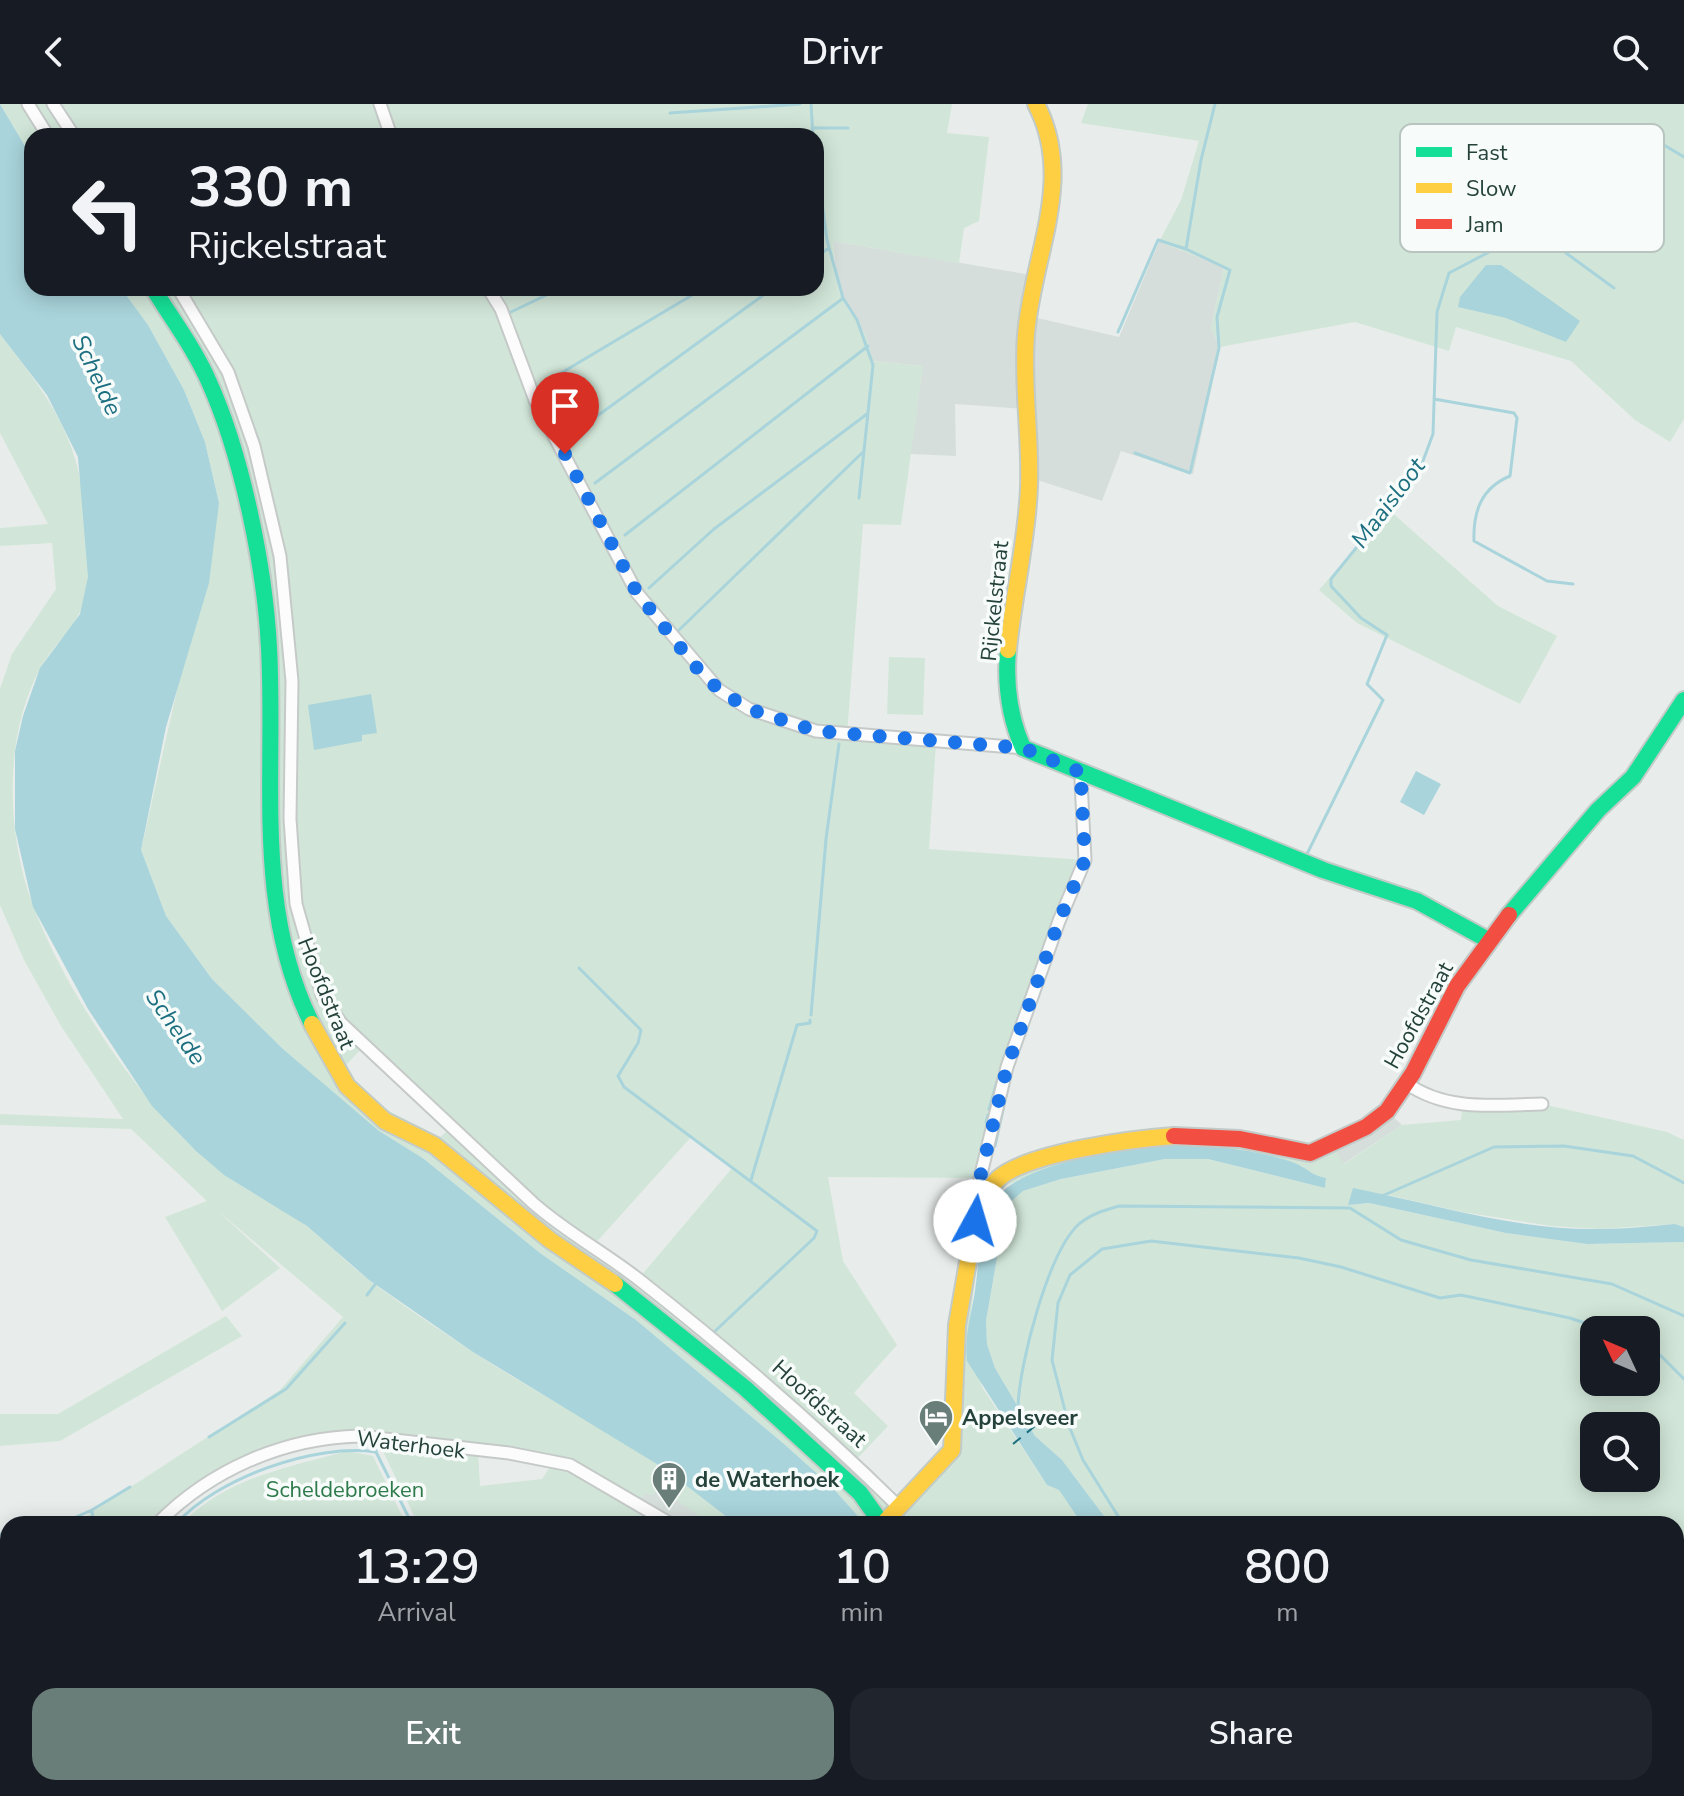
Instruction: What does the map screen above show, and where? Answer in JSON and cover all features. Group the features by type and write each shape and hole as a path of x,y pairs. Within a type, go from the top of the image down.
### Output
{"street":[{"path":"28,104 43,128"},
{"path":"53,104 69,128"},
{"path":"380,104 388,128"},
{"name":"Rijckelstraat","path":"1023,748 1015,737 1010,714 1008,650 1029,487 1023,365 1030,303 1049,227 1054,154 1047,119 1036,104"},
{"name":"Hoofdstraat","path":"158,296 209,381 233,452 252,526 269,646 269,819 278,931 302,1003 335,1068 347,1086 385,1121 434,1145 550,1240 628,1293 745,1388 860,1493 877,1516"},
{"name":"Hoofdstraat","path":"183,296 228,372 254,446 275,533 290,645 290,819 296,904 299,926 331,1011 560,1227 638,1279 756,1375 900,1508"},
{"path":"493,296 501,309 535,400 637,593 719,690 749,709 816,731 1023,748 1323,870 1417,901 1488,940"},
{"name":"Hoofdstraat","path":"980,1206 999,1178 1028,1163 1159,1135 1240,1139 1310,1153 1366,1127 1387,1111 1406,1083 1457,986 1488,940 1598,810 1633,777 1684,700"},
{"name":"Hoofdstraat","path":"892,1516 946,1458 954,1441 956,1334 980,1206 982,1168 1007,1067 1059,921 1085,860 1081,781 1085,774"},
{"path":"1406,1083 1430,1098 1450,1104 1542,1104"},
{"path":"982,1168 999,1178"},
{"name":"Waterhoek","path":"166,1516 186,1497 242,1463 289,1446 334,1437 359,1436 509,1453 570,1465 657,1516"}],"shaded area":[{"path":"833,241 1037,276 1029,316 1119,337 1159,242 1224,267 1211,328 1220,347 1193,474 1121,451 1102,501 1028,477 1024,409 955,404 956,456 910,454 923,366 872,361 858,319 843,301 837,281"},
{"path":"1387,1111 1402,1125 1343,1164 1334,1149"},
{"path":"661,1488 700,1516 659,1516 639,1502 644,1494"}],"green space":[{"path":"0,104 952,104 947,133 989,137 979,221 964,228 959,263 833,241 839,291 864,332 872,361 923,366 901,525 863,524 847,735 936,744 929,849 1085,860 1024,1022 980,1178 828,1177 843,1261 897,1345 854,1393 888,1426 854,1462 901,1508 948,1461 975,1222 999,1178 1128,1140 1334,1149 1344,1164 1402,1125 1461,1120 1462,1108 1542,1104 1667,1132 1684,1140 1684,1227 1675,1224 1600,1229 1551,1226 1463,1212 1388,1195 1349,1205 1369,1203 1506,1233 1587,1244 1684,1242 1684,1516 1104,1516 1062,1460 1035,1436 995,1368 987,1344 986,1321 1006,1206 1023,1191 1061,1179 1165,1159 1208,1159 1325,1188 1326,1178 1314,1176 1301,1166 1257,1154 1183,1145 1156,1146 1043,1170 1005,1186 991,1206 978,1258 967,1342 982,1387 1047,1485 1059,1490 1077,1516 858,1516 831,1486 784,1444 636,1320 540,1253 424,1159 379,1132 283,1049 212,979 166,916 141,850 219,503 205,442 184,390 148,325 127,296 824,296 824,128 24,128 24,144","holes":["364,1046 451,1128 439,1138 387,1110 365,1093 345,1066","692,1136 733,1167 640,1277 592,1247"]},
{"path":"1088,104 1684,104 1684,419 1670,442 1635,420 1571,361 1456,327 1449,351 1355,322 1220,347 1211,328 1224,267 1159,242 1181,200 1199,141 1081,123"},
{"path":"0,334 52,406 73,451 84,506 88,562 88,587 84,602 41,667 20,723 13,785 18,848 33,905 47,938 65,975 112,1051 167,1121 223,1173 309,1228 361,1274 420,1317 641,1454 726,1516 700,1516 661,1489 652,1495 644,1494 639,1502 652,1516 414,1516 378,1441 346,1436 315,1436 255,1452 200,1484 161,1516 86,1516 280,1390 343,1317 218,1211 280,1268 222,1311 165,1217 207,1201 131,1129 0,1125 0,1114 123,1119 61,1026 24,960 0,905 0,689 12,654 56,589 52,543 0,546 0,528 48,524 0,433","holes":["478,1452 554,1461 542,1479 480,1486"]},
{"path":"1389,510 1498,606 1557,636 1520,704 1357,623 1319,590"},
{"path":"889,657 925,658 923,715 887,714"},
{"path":"226,1316 242,1336 60,1441 0,1446 0,1414 58,1414"},
{"name":"Scheldebroeken","path":"347,1451 373,1456 402,1516 190,1516 217,1495 281,1469"}],"water":[{"name":"Schelde","path":"0,104 24,144 24,296 127,296 148,325 184,390 205,442 219,503 209,583 166,727 141,850 166,916 212,979 283,1049 379,1131 424,1159 540,1253 636,1320 784,1444 831,1486 858,1516 726,1516 665,1469 473,1352 369,1280 307,1226 224,1175 152,1106 88,1009 33,907 15,829 15,751 23,716 40,668 80,614 88,577 78,457 47,395 0,334"},
{"path":"1486,265 1501,265 1580,321 1566,342 1506,318 1458,307 1460,297"},
{"path":"371,694 377,733 362,735 362,741 314,750 308,705"},
{"path":"1416,771 1441,784 1424,815 1400,802"},
{"path":"1183,1145 1272,1156 1326,1178 1325,1188 1208,1159 1165,1159 1061,1179 1023,1191 1006,1206 986,1321 987,1344 995,1368 1035,1436 1062,1460 1104,1516 1077,1516 1059,1490 1047,1485 967,1361 967,1335 980,1245 989,1212 1007,1188 1052,1166 1080,1158"},
{"path":"1353,1188 1539,1226 1602,1229 1675,1224 1684,1227 1684,1242 1587,1244 1506,1233 1369,1203 1348,1205"}],"waterway":[{"path":"670,113 800,104"},
{"path":"811,104 812,128"},
{"path":"1118,332 1158,240 1186,249 1201,160 1215,104"},
{"path":"812,128 848,128"},
{"name":"Maaisloot","path":"1664,145 1684,157"},
{"path":"824,217 843,298 857,320 873,365 859,498"},
{"path":"824,251 829,248"},
{"path":"1135,453 1190,473 1219,348 1217,317 1230,270 1186,249"},
{"name":"Maaisloot","path":"1307,854 1383,700 1367,684 1387,635 1361,618 1331,586 1331,579 1420,469 1433,434 1437,312 1449,273 1489,252"},
{"path":"1565,252 1614,288"},
{"path":"511,312 544,296"},
{"path":"541,385 691,296"},
{"path":"567,438 762,296"},
{"path":"595,483 842,299"},
{"path":"625,535 868,346"},
{"path":"1434,399 1514,413 1517,418 1510,476 1492,487 1481,502 1475,520 1474,541 1547,581 1573,584"},
{"path":"649,588 714,529 867,414"},
{"path":"679,630 863,452"},
{"path":"811,1015 826,839 839,744"},
{"path":"579,968 641,1030 638,1043 618,1076 624,1087 817,1231 814,1238 713,1333"},
{"path":"751,1180 797,1025 810,1023 810,1020"},
{"path":"989,1109 1005,1055"},
{"path":"995,1146 1008,1087"},
{"path":"986,1122 988,1115"},
{"path":"1382,1196 1494,1147 1564,1146 1633,1156 1684,1183"},
{"path":"1018,1407 1037,1310 1057,1258 1079,1224 1093,1215 1119,1206 1350,1208 1401,1240 1471,1260 1612,1284 1684,1316"},
{"path":"1118,1516 1083,1460 1069,1426 1052,1360 1058,1303 1070,1275 1102,1249 1151,1241 1299,1258 1341,1267 1440,1298 1461,1295 1580,1321"},
{"path":"367,1295 377,1282"},
{"path":"209,1437 286,1389 345,1323"},
{"path":"1660,1355 1684,1379"},
{"path":"376,1444 376,1452 408,1516"},
{"path":"184,1516 216,1492 268,1467 325,1453 376,1452"},
{"path":"93,1516 92,1510 130,1487"},
{"path":"78,1516 92,1510"}],"ferry route":[{"path":"1013,1444 1035,1426"}],"traffic: fast":[{"path":"158,296 209,382 232,443 250,512 263,583 269,648 274,887 281,933 294,979 312,1024"},
{"path":"1008,650 1009,700 1023,748 1323,870 1417,901 1488,940"},
{"path":"1509,915 1598,810 1633,777 1684,700"},
{"path":"615,1284 745,1388 860,1493 876,1516"}],"traffic: slow":[{"path":"1008,650 1029,487 1026,335 1052,190 1052,161 1047,133 1036,104"},
{"path":"312,1024 347,1086 385,1121 434,1145 550,1240 615,1284"},
{"path":"890,1516 952,1450 957,1325 975,1221 991,1187 1014,1169 1057,1154 1174,1136"}],"traffic: jam":[{"path":"1174,1136 1240,1139 1310,1153 1366,1127 1387,1111 1413,1073 1457,986 1509,915"}],"place":[{"name":"Appelsveer","path":"936,1448"},
{"name":"de Waterhoek","path":"669,1510"}],"route":[{"path":"565,454 637,593 696,667 734,700 785,723 816,731 936,744 1023,748 1085,774 1081,781 1085,860 1059,921 1007,1067 980,1178 980,1206 975,1221"}]}
